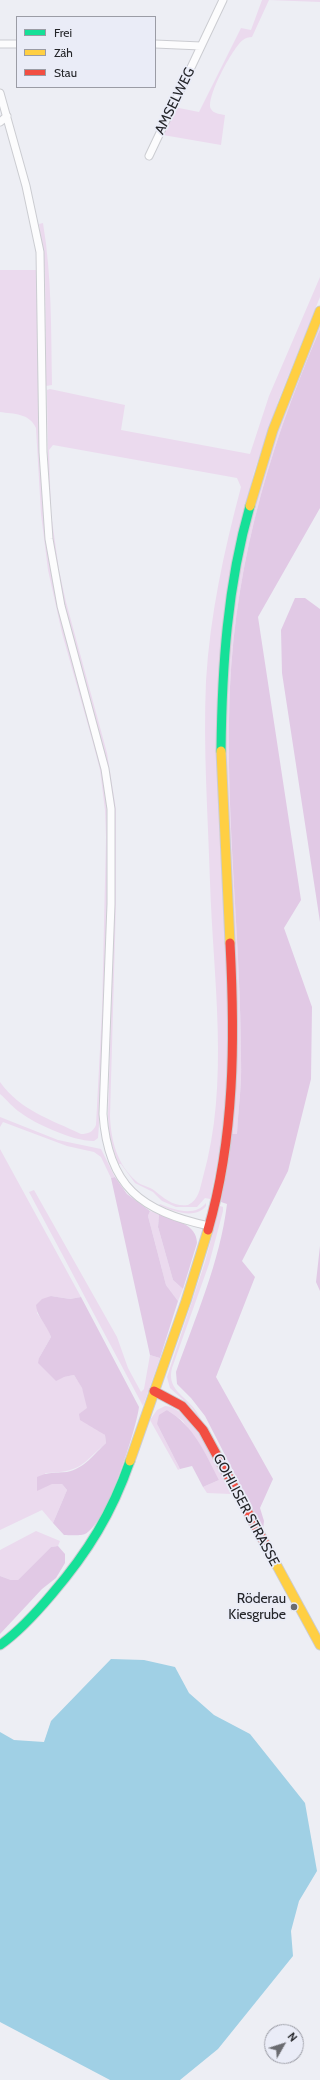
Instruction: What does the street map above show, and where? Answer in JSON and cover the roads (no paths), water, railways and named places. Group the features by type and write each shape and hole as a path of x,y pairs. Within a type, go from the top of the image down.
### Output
{"main road":[{"path":"0,1645 16,1634 47,1600 88,1548 100,1530 121,1486 189,1293 216,1203 226,1147 233,1061 231,982 221,765 223,683 227,631 236,565 257,477 282,402 320,311"},
{"name":"GOHLISER STRASSE","path":"154,1391 182,1406 203,1430 320,1645"}],"street":[{"name":"AMSELWEG","path":"149,156 223,0"},
{"path":"0,44 16,44"},
{"name":"AMSELWEG","path":"156,44 201,46"},
{"path":"0,93 24,179 38,237 41,272 43,452 49,539 61,606 105,769 111,810 111,897 104,1114 106,1144 109,1155 121,1179 142,1200 163,1211 209,1226"},
{"path":"0,122 7,116"}],"water":[{"path":"111,1659 144,1660 175,1667 189,1693 214,1715 250,1734 305,1803 317,1871 299,1901 291,1931 293,1956 218,2049 180,2080 110,2080 0,2022 0,1732 14,1740 44,1742 51,1721"}],"place":[{"name":"Röderau Kiesgrube","path":"294,1607"}]}
